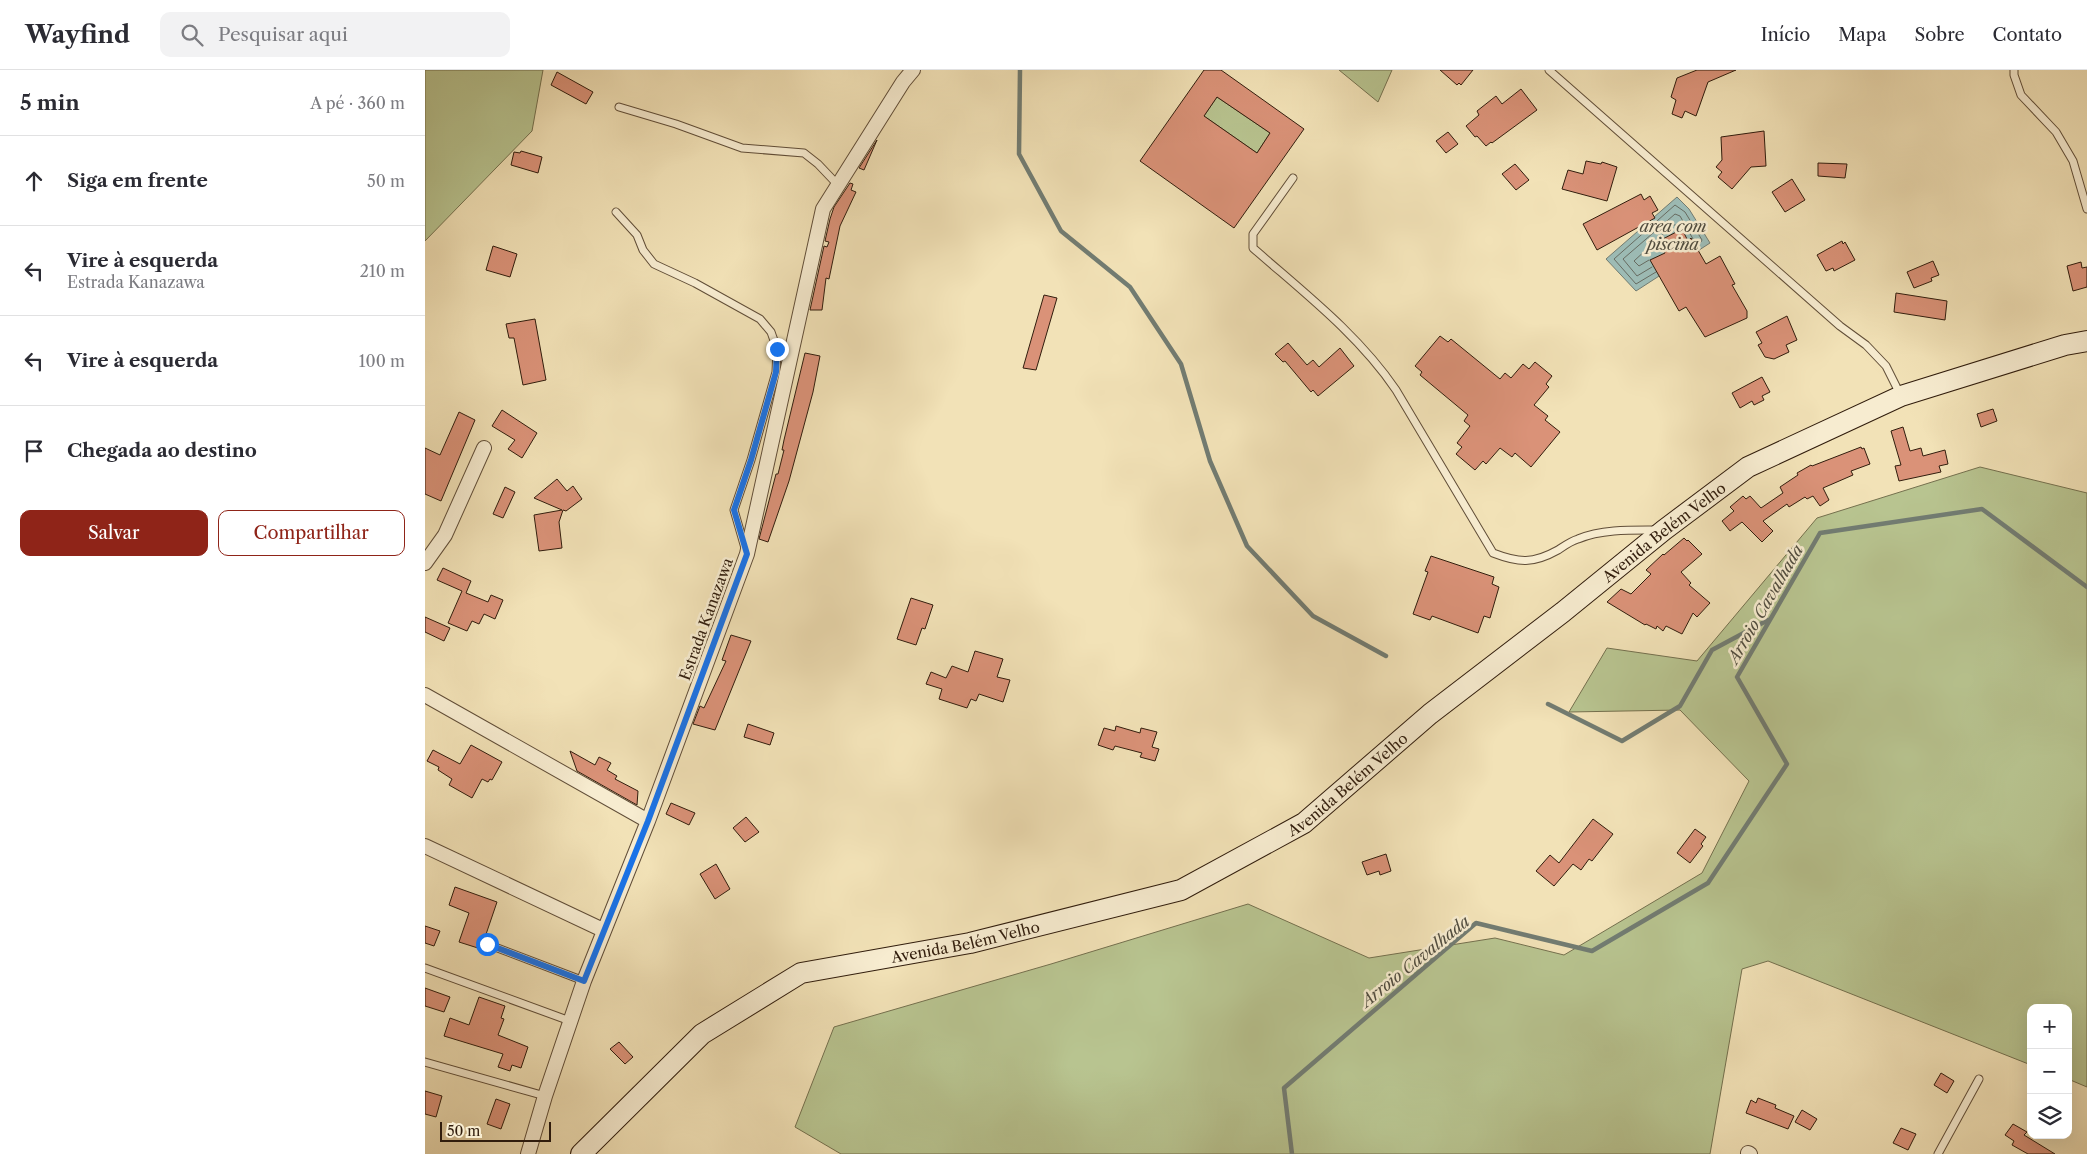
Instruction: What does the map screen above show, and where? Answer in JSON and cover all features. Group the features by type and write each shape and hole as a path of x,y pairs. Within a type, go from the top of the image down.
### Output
{"main road":[{"name":"Avenida Belém Velho","path":"581,1154 703,1034 801,972 970,943 1181,890 1304,822 1430,714 1563,612 1664,530 1748,467 1901,396 2065,345 2087,341"}],"street":[{"name":"Estrada Kanazawa","path":"528,1154 545,1096 584,981 648,821 747,554 823,208 903,82 913,70"},
{"path":"425,563 445,535 484,448"},
{"path":"425,695 648,821"},
{"path":"425,846 603,930"}],"lane":[{"path":"1549,70 1840,326 1865,345 1886,366 1901,396"},
{"path":"2014,70 2014,76 2021,95 2056,132 2073,161 2087,210"},
{"path":"619,107 676,124 743,148 804,153 819,164 837,184"},
{"path":"1293,178 1253,234 1253,248 1346,332 1380,367 1396,390 1493,553 1513,560 1531,561 1546,556 1578,539 1610,532 1664,530"},
{"path":"616,212 637,235 643,250 654,264 695,283 760,319 771,332 777,349 776,372 751,460 734,510 747,554"},
{"path":"487,944 584,981"},
{"path":"425,968 570,1021"},
{"path":"425,1062 545,1096"},
{"path":"1938,1154 1979,1079"}],"green space":[{"path":"425,70 543,70 532,131 425,241"},
{"path":"1339,70 1392,70 1378,102"},
{"path":"1217,97 1270,133 1257,153 1204,116"},
{"path":"1980,467 2087,493 2087,1087 2072,1081 2072,1004 2027,1004 2027,1063 1768,961 1742,969 1710,1154 841,1154 795,1127 834,1027 1248,904 1369,958 1495,938 1564,955 1702,873 1749,781 1680,710 1569,712 1607,648 1697,661 1817,518"}],"water":[{"name":"area com piscina","path":"1677,197 1689,209 1710,243 1636,291 1606,259"}],"building":[{"path":"1204,70 1221,70 1304,129 1234,228 1140,161","holes":["1217,97 1270,133 1257,153 1204,116"]},
{"path":"1440,70 1473,70 1461,85 1459,83 1457,85"},
{"path":"1697,70 1736,70 1708,82 1696,116 1685,111 1682,118 1672,114 1676,100 1671,97 1677,78"},
{"path":"557,72 593,92 586,104 551,85"},
{"path":"1521,89 1537,110 1486,146 1466,126 1479,115 1477,111 1496,96 1502,104"},
{"path":"1764,131 1766,166 1751,167 1732,189 1718,177 1722,172 1716,167 1722,160 1721,137"},
{"path":"1448,132 1458,144 1446,153 1436,141"},
{"path":"877,140 864,170 859,168"},
{"path":"521,151 542,157 538,173 511,165 514,152 520,153"},
{"path":"1586,161 1601,164 1602,162 1617,167 1607,201 1562,189 1568,170 1583,174"},
{"path":"1818,163 1847,164 1845,178 1818,176"},
{"path":"1515,164 1529,180 1516,190 1502,174"},
{"path":"1792,179 1805,200 1785,212 1772,192"},
{"path":"850,183 853,184 851,190 856,192 840,226 829,279 826,278 822,310 810,310 824,246 827,247 829,242 825,241 830,219 834,207"},
{"path":"1641,194 1644,200 1650,196 1658,210 1652,213 1655,218 1597,250 1583,224"},
{"path":"1682,229 1688,241 1691,238 1706,264 1720,256 1735,284 1732,285 1747,311 1747,318 1705,337 1686,307 1679,311 1650,260 1665,253 1659,241"},
{"path":"1842,241 1843,244 1845,242 1855,260 1834,271 1833,268 1826,271 1817,255"},
{"path":"493,246 517,254 510,277 486,270"},
{"path":"1933,261 1939,275 1931,278 1932,281 1914,288 1907,272"},
{"path":"2081,262 2082,268 2087,267 2087,287 2073,291 2067,266"},
{"path":"1896,293 1947,301 1945,320 1894,312"},
{"path":"1044,295 1057,298 1036,370 1023,368"},
{"path":"1787,316 1797,340 1786,345 1789,352 1774,359 1765,357 1758,345 1762,343 1756,332"},
{"path":"535,319 546,380 523,385 514,338 509,338 506,324"},
{"path":"1440,336 1448,342 1451,339 1500,379 1505,373 1511,378 1523,364 1529,369 1535,362 1552,376 1546,384 1549,387 1534,405 1548,416 1545,420 1560,432 1531,467 1515,453 1512,457 1500,448 1486,464 1483,461 1475,470 1456,454 1462,447 1457,443 1470,426 1464,421 1468,415 1420,375 1422,372 1415,366"},
{"path":"1288,343 1307,365 1313,360 1319,367 1340,348 1354,366 1318,396 1313,390 1311,392 1285,361 1283,362 1275,354"},
{"path":"805,353 820,356 813,392 789,481 768,542 759,539 784,450 782,450 784,440"},
{"path":"1762,377 1770,392 1762,396 1764,400 1754,405 1752,401 1740,408 1732,393"},
{"path":"1993,409 1997,421 1981,427 1977,414"},
{"path":"502,410 537,433 522,458 508,449 515,440 492,426"},
{"path":"459,412 475,420 441,501 425,494 425,448 440,455"},
{"path":"1903,427 1910,451 1921,448 1923,456 1945,450 1948,464 1939,466 1941,472 1899,481 1895,466 1901,465 1891,431"},
{"path":"1861,447 1862,449 1864,448 1870,464 1851,471 1853,475 1823,488 1829,500 1820,506 1813,496 1807,499 1805,497 1789,507 1787,504 1763,521 1773,531 1762,542 1742,522 1730,531 1722,521 1734,511 1730,507 1743,496 1746,499 1750,496 1761,508 1783,493 1780,487 1798,475 1797,473 1811,465"},
{"path":"557,479 567,491 573,486 582,499 566,511 563,510 559,522 562,548 539,551 534,515 562,510 534,498"},
{"path":"505,487 515,492 503,518 493,514"},
{"path":"1684,538 1702,554 1681,572 1691,583 1689,585 1710,603 1697,617 1693,613 1682,634 1666,626 1663,631 1657,626 1656,629 1645,625 1607,602 1621,589 1631,594 1651,574 1646,570"},
{"path":"1431,556 1494,577 1492,584 1499,587 1490,618 1484,616 1478,633 1432,616 1430,620 1413,614 1428,572 1425,571"},
{"path":"443,568 471,581 466,593 488,602 491,595 503,600 495,619 484,614 479,624 472,621 467,631 448,623 462,591 437,580"},
{"path":"911,598 933,605 925,629 922,628 916,645 897,639"},
{"path":"425,617 450,628 444,641 425,632"},
{"path":"731,635 751,641 715,730 693,724 700,706 704,708 726,661 722,660"},
{"path":"975,651 1003,659 997,677 1010,680 1003,702 979,694 976,701 971,699 967,708 939,699 942,689 926,684 931,672 946,678 952,666 968,672"},
{"path":"748,724 774,733 770,745 744,737"},
{"path":"1116,726 1140,733 1141,728 1157,732 1152,747 1159,749 1155,761 1140,757 1142,753 1115,746 1113,750 1098,745 1104,728 1115,731"},
{"path":"471,745 502,762 492,780 490,779 488,782 482,779 472,798 449,785 452,779 438,770 439,767 427,761 433,750 460,764"},
{"path":"570,751 595,765 599,757 611,763 607,770 617,776 615,779 638,791 637,805 577,771"},
{"path":"671,803 695,813 689,825 666,814"},
{"path":"746,817 759,832 745,842 733,828"},
{"path":"1593,819 1613,834 1592,861 1589,859 1581,870 1573,864 1554,886 1536,871 1550,855 1559,863"},
{"path":"1695,829 1706,837 1701,844 1703,846 1690,863 1677,853"},
{"path":"1386,854 1391,871 1380,875 1379,871 1367,875 1362,862"},
{"path":"716,864 730,889 715,899 700,874"},
{"path":"455,887 497,902 481,949 459,942 469,913 449,905"},
{"path":"425,926 440,931 434,946 425,943"},
{"path":"425,988 450,997 444,1012 425,1006"},
{"path":"479,997 505,1006 501,1018 504,1019 498,1035 528,1047 521,1068 512,1065 510,1071 498,1067 503,1054 444,1036 450,1018 469,1025"},
{"path":"619,1042 633,1057 625,1064 610,1049"},
{"path":"1941,1073 1954,1081 1947,1093 1934,1085"},
{"path":"425,1091 442,1096 436,1117 425,1114"},
{"path":"1758,1098 1776,1105 1775,1108 1794,1116 1788,1129 1746,1113 1751,1100 1756,1103"},
{"path":"496,1099 510,1104 501,1129 487,1124"},
{"path":"1802,1110 1817,1119 1810,1130 1795,1122"},
{"path":"2013,1124 2027,1132 2024,1135 2027,1139 2031,1139 2055,1154 2028,1154 2012,1145 2014,1141 2005,1135"},
{"path":"1901,1128 1916,1134 1908,1150 1893,1143"}],"waterway":[{"path":"1020,70 1019,154 1061,231 1130,287 1181,364 1210,461 1247,546 1313,616 1386,656"},
{"name":"Arroio Cavalhada","path":"1292,1154 1284,1088 1476,923 1592,951 1708,883 1787,764 1737,677 1820,533 1982,509 2087,587"},
{"path":"1548,704 1622,741 1680,706 1712,650 1768,620"}],"route":[{"path":"487,944 584,981 648,821 747,554 734,510 751,460 776,372 777,349"}]}
